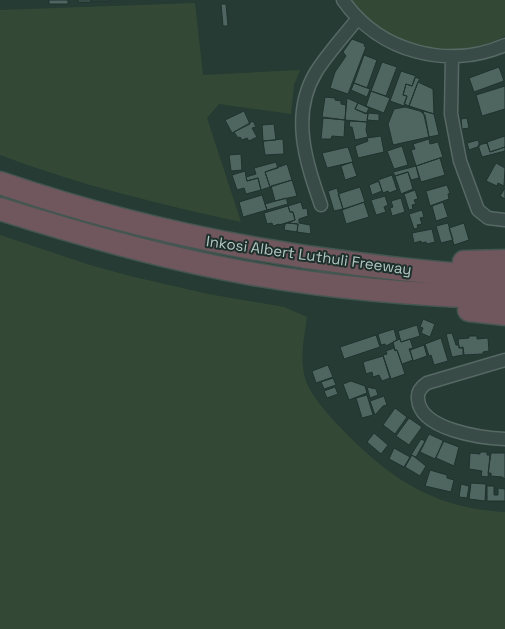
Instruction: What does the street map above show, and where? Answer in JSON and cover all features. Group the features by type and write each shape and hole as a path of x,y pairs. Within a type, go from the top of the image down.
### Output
{"highway":[{"name":"Inkosi Albert Luthuli Freeway","path":"0,183 82,210 172,233 279,254 391,268 505,277"},
{"name":"Inkosi Albert Luthuli Freeway","path":"0,209 74,232 175,258 241,272 306,283 455,296 505,298"},
{"path":"391,268 443,262 505,261"},
{"path":"306,283 418,302 505,314"}],"street":[{"path":"344,0 358,18 375,33 396,45 419,53 443,57 478,54 505,45"},
{"path":"321,205 306,159 303,138 304,104 316,73 358,18"},
{"path":"452,56 452,114 460,161 478,210 488,218 505,220"},
{"path":"505,360 427,383 421,388 418,398 419,406 425,414 444,426 472,435 505,439"}],"green space":[{"path":"351,0 505,0 505,36 485,44 464,49 422,46 401,40 382,30 365,16"},
{"path":"195,3 203,75 300,70 294,85 291,114 219,104 207,118 241,222 119,193 59,176 0,155 0,10"},
{"path":"0,235 90,265 130,276 208,294 284,307 307,317 302,357 306,381 326,411 358,445 394,475 434,497 455,504 505,512 505,629 0,629"}],"building":[{"path":"49,0 68,0 68,4 49,4"},
{"path":"78,0 91,0 91,2 78,2"},
{"path":"110,0 110,1 91,1"},
{"path":"221,4 226,4 228,26 223,26"},
{"path":"352,39 365,44 364,46 366,47 348,94 330,88 335,72 346,56 343,52"},
{"path":"364,55 377,60 367,88 354,83"},
{"path":"382,62 397,67 386,96 371,91"},
{"path":"499,67 504,81 474,92 469,78"},
{"path":"401,71 416,76 412,86 406,84 403,95 407,96 404,106 390,101"},
{"path":"415,77 420,79 409,106 404,104 407,96 403,95 406,84 412,86"},
{"path":"418,82 433,89 434,114 409,106"},
{"path":"354,83 370,89 367,97 351,90"},
{"path":"505,86 505,109 482,116 476,95"},
{"path":"371,91 390,98 384,113 366,106"},
{"path":"325,97 335,98 335,100 341,101 341,104 346,105 345,120 322,117"},
{"path":"347,98 358,103 355,109 368,114 367,122 345,120"},
{"path":"358,103 369,108 366,114 355,109"},
{"path":"405,107 420,111 425,115 429,137 393,145 388,124 394,109"},
{"path":"244,111 250,124 232,133 225,120"},
{"path":"423,111 434,114 439,135 429,137"},
{"path":"368,113 379,114 379,121 367,120"},
{"path":"323,118 345,120 344,137 332,136 331,139 321,139"},
{"path":"467,118 469,128 462,129 461,119"},
{"path":"253,121 256,127 252,128 257,137 249,141 247,138 242,140 240,137 238,138 234,132"},
{"path":"350,121 367,122 366,130 368,137 355,140 352,127 349,127"},
{"path":"274,124 276,140 263,141 262,125"},
{"path":"381,136 384,152 358,158 355,146 368,141 367,138"},
{"path":"505,136 505,147 490,152 487,142"},
{"path":"283,139 284,154 265,155 263,141"},
{"path":"429,139 430,144 438,142 443,157 416,166 411,150 415,149 413,144"},
{"path":"478,140 480,146 469,150 467,143"},
{"path":"487,143 490,152 505,147 505,151 482,157 478,145"},
{"path":"402,146 408,165 394,169 387,151"},
{"path":"348,147 353,162 327,168 322,153"},
{"path":"241,154 242,170 231,171 229,155"},
{"path":"440,158 445,175 421,182 416,166"},
{"path":"276,162 278,168 265,172 270,187 261,190 258,178 247,181 246,177 256,174 254,168"},
{"path":"352,162 357,176 345,180 341,166"},
{"path":"496,163 505,168 504,186 498,183 497,186 486,181"},
{"path":"287,164 292,180 270,187 265,172"},
{"path":"416,166 419,178 411,180 408,172 395,176 393,172"},
{"path":"245,171 247,181 258,178 261,190 246,194 244,188 237,190 232,175"},
{"path":"408,172 413,189 401,194 395,176"},
{"path":"392,175 397,190 383,193 378,180"},
{"path":"292,180 297,196 275,201 271,186"},
{"path":"379,181 382,191 372,195 369,185"},
{"path":"447,185 450,193 448,194 449,199 430,206 426,191"},
{"path":"360,187 365,202 343,209 338,194"},
{"path":"337,188 343,209 334,211 328,191"},
{"path":"505,188 505,199 500,196"},
{"path":"415,190 418,199 414,200 416,204 412,205 413,209 409,210 404,194"},
{"path":"262,195 267,210 243,217 239,202"},
{"path":"385,196 388,205 384,207 386,212 376,215 371,200"},
{"path":"286,198 288,204 267,210 265,204"},
{"path":"401,198 405,212 392,216 390,208 393,207 391,201"},
{"path":"301,202 303,209 307,208 308,216 299,219 299,223 310,225 311,234 297,232 298,224 288,223 295,220 293,212 290,212 288,206"},
{"path":"364,202 369,217 346,224 342,210"},
{"path":"443,202 448,217 436,221 432,206"},
{"path":"288,206 290,212 293,212 295,220 273,226 272,223 267,224 264,213"},
{"path":"422,210 424,217 420,218 422,224 417,225 418,228 414,229 409,214"},
{"path":"448,223 453,240 441,243 436,226"},
{"path":"464,223 469,240 454,245 449,228"},
{"path":"285,224 298,224 297,232 284,230"},
{"path":"432,229 435,242 427,244 426,242 421,243 421,241 414,243 412,233"},
{"path":"423,319 435,324 430,337 421,333 423,328 420,327"},
{"path":"417,325 420,336 401,342 398,331"},
{"path":"394,329 397,340 386,346 385,344 381,345 378,334"},
{"path":"452,333 456,345 459,345 459,348 463,348 463,355 452,357 446,334"},
{"path":"376,335 380,347 344,359 340,347"},
{"path":"469,336 477,336 477,339 488,338 489,351 483,352 483,354 464,355 463,347 459,348 458,339 469,338"},
{"path":"441,338 448,361 434,365 425,344"},
{"path":"400,339 401,342 410,339 413,348 409,349 413,360 402,364 393,342"},
{"path":"424,345 427,356 413,361 410,350"},
{"path":"394,348 395,351 397,350 405,374 391,379 383,355 387,354 386,351"},
{"path":"383,356 390,378 382,381 379,375 373,377 372,372 366,374 363,362"},
{"path":"328,365 333,377 316,383 312,371"},
{"path":"333,378 336,385 324,389 321,382"},
{"path":"351,381 365,386 367,393 349,400 343,384"},
{"path":"335,387 338,394 327,398 324,391"},
{"path":"367,387 376,389 378,395 370,398"},
{"path":"367,395 373,415 362,418 356,398"},
{"path":"384,396 387,405 383,406 375,415 370,401"},
{"path":"395,408 407,417 395,434 383,425"},
{"path":"409,418 422,427 409,445 396,436"},
{"path":"374,433 388,445 381,454 367,442"},
{"path":"429,434 444,441 435,459 420,452"},
{"path":"421,439 425,441 416,457 411,455"},
{"path":"443,441 459,447 454,466 436,458"},
{"path":"394,448 410,457 404,467 389,459"},
{"path":"480,452 487,452 487,455 490,455 488,477 481,476 482,471 469,469 470,453 480,454"},
{"path":"491,453 505,453 505,479 491,476 491,473 488,473"},
{"path":"412,455 426,466 420,476 405,467"},
{"path":"430,470 447,475 447,478 454,480 451,492 425,486"},
{"path":"471,483 486,484 485,501 469,499"},
{"path":"461,484 469,486 467,498 459,497"},
{"path":"487,486 494,486 494,495 498,495 498,488 505,489 505,501 487,501"}]}
